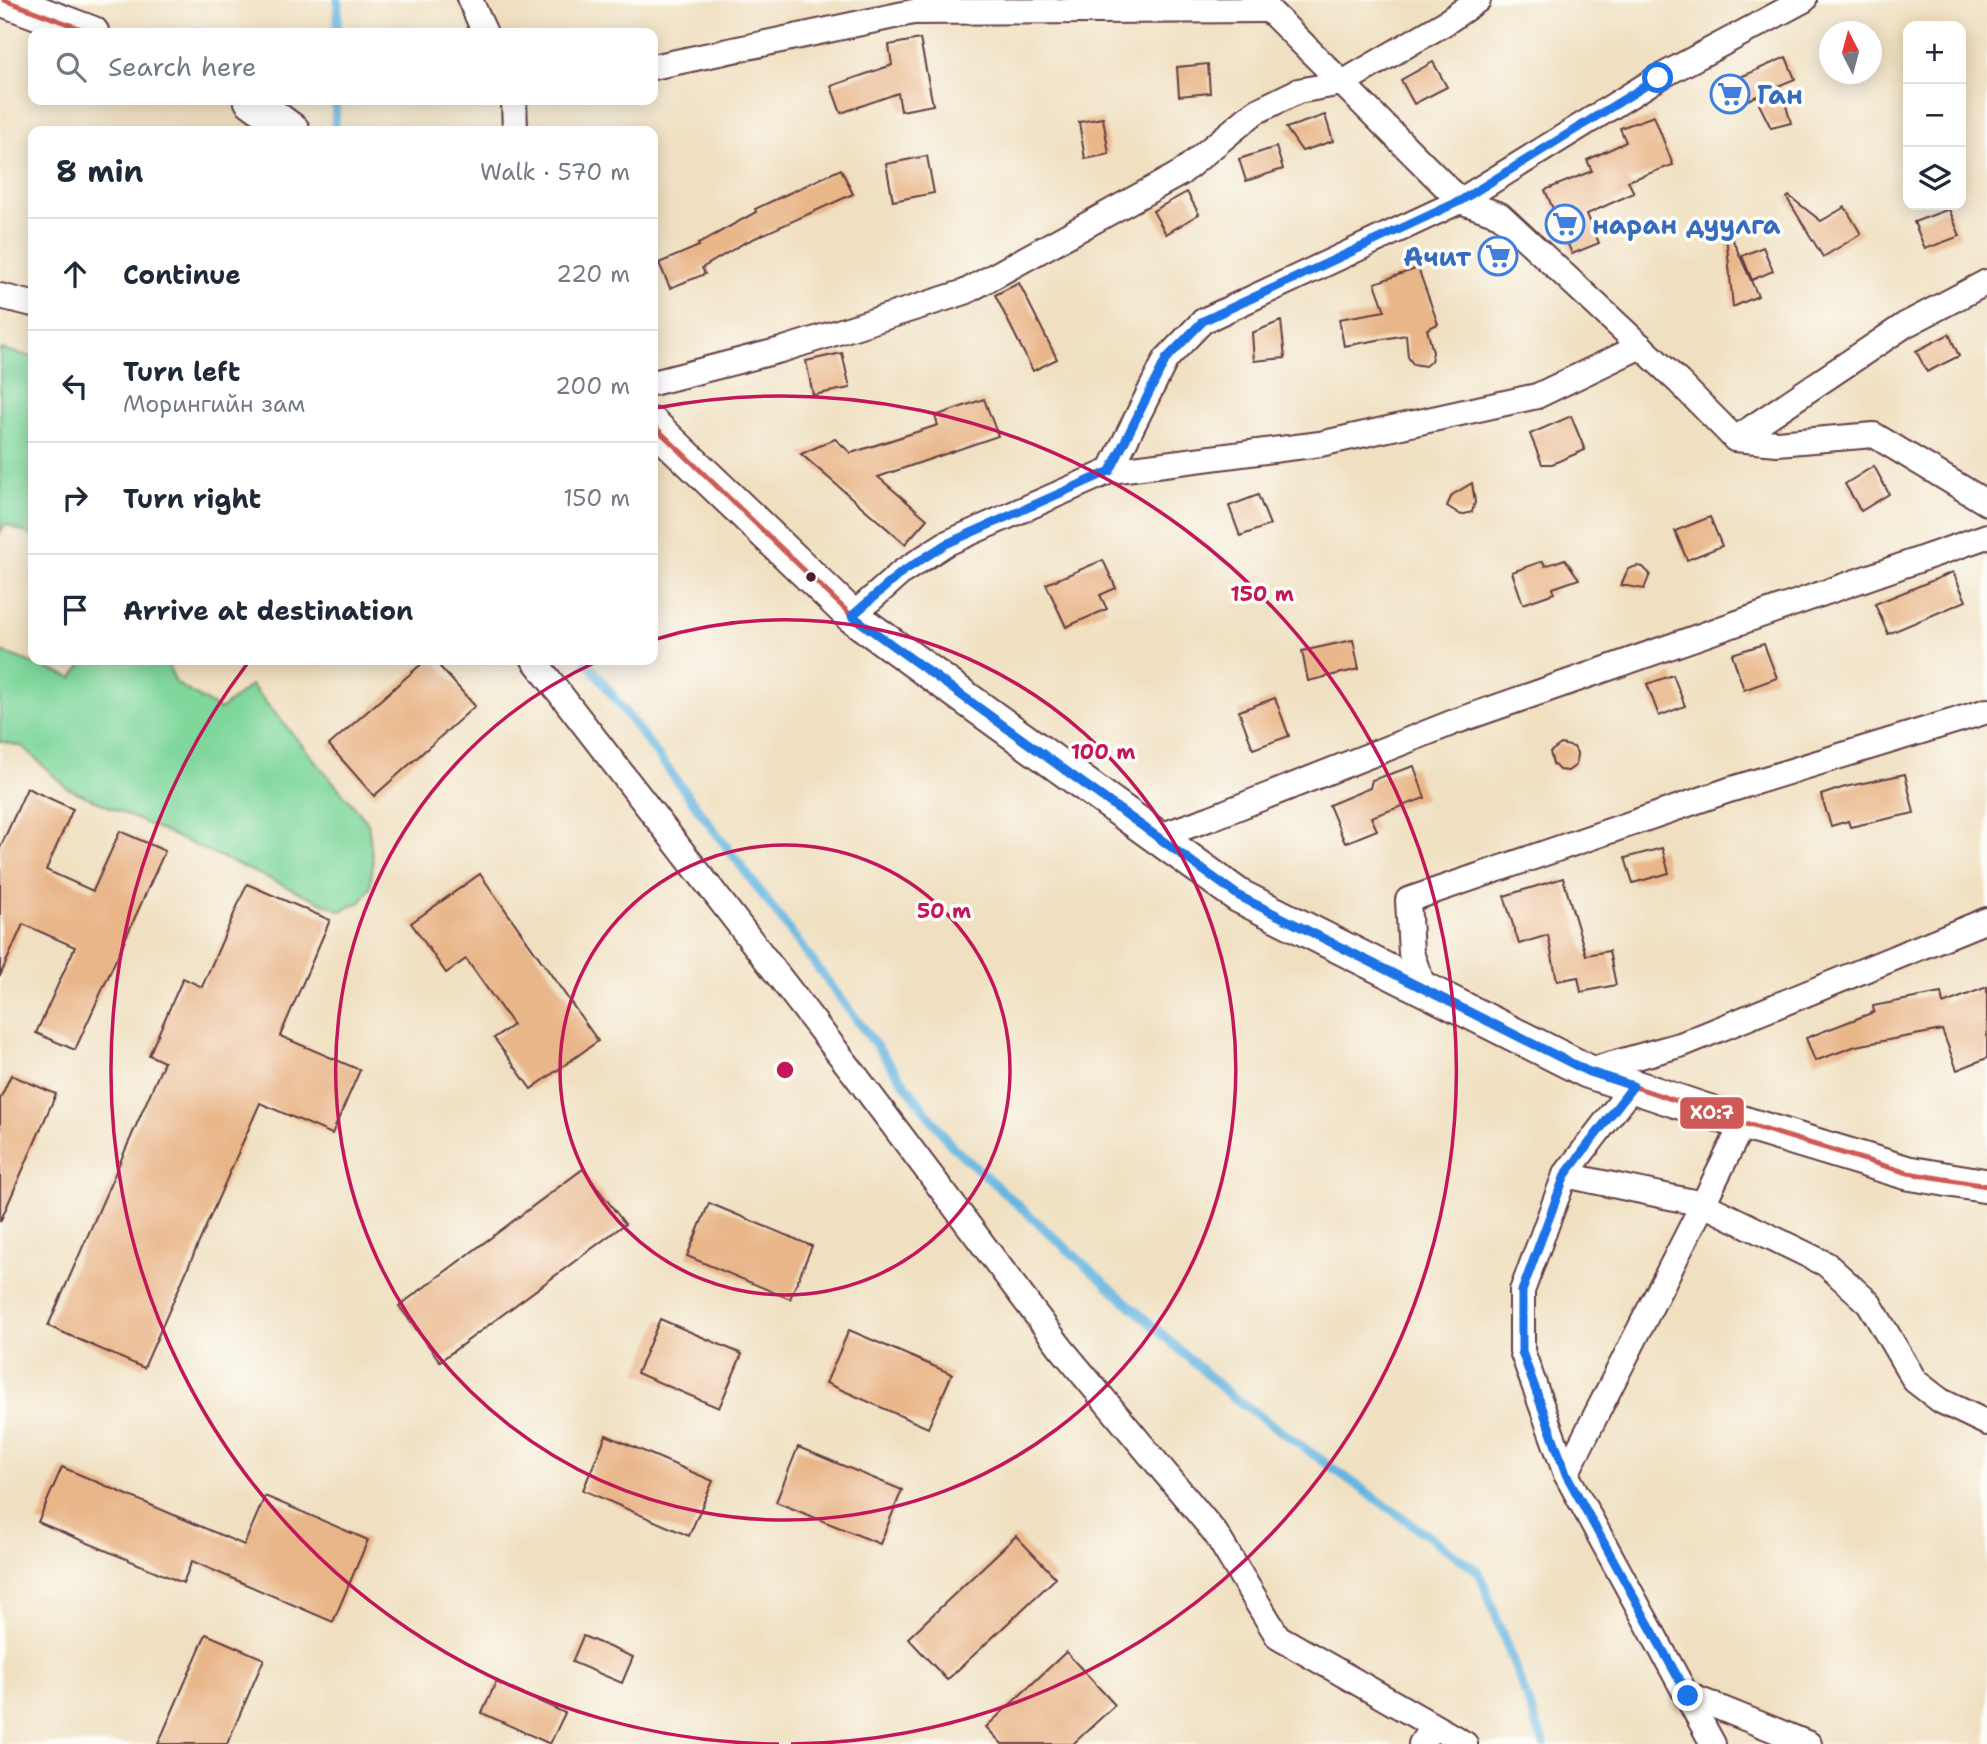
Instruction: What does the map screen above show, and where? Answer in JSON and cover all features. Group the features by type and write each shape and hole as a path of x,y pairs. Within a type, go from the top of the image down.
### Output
{"main road":[{"path":"4,0 79,28"},
{"path":"258,105 286,126"},
{"path":"658,430 852,616 1239,896 1587,1071 1743,1123 1908,1173 1987,1186"}],"street":[{"path":"470,0 483,28"},
{"path":"658,382 781,350 965,292 1181,173 1255,112 1298,91 1342,83 1445,23 1478,0"},
{"path":"1110,471 1166,359 1203,321 1460,201 1658,78 1804,0"},
{"path":"658,66 913,12 1266,5 1460,201 1500,215 1642,346 1735,439 1777,443 1874,435 1987,503"},
{"path":"514,105 515,126"},
{"path":"1735,439 1905,325 1987,282"},
{"path":"0,296 28,303"},
{"path":"852,616 902,572 946,544 1110,471 1320,444 1537,396 1642,346"},
{"path":"1157,837 1454,722 1987,536"},
{"path":"538,665 856,1076 1061,1348 1216,1534 1278,1637 1427,1735 1465,1744"},
{"path":"1424,988 1411,953 1408,900 1729,790 1987,712"},
{"path":"1587,1071 1683,1044 1987,920"},
{"path":"1633,1086 1565,1175 1522,1291 1522,1352 1566,1474 1713,1744"},
{"path":"1566,1474 1743,1123"},
{"path":"1565,1175 1703,1204 1826,1264 1869,1303 1915,1381 1941,1401 1987,1423"},
{"path":"1688,1696 1809,1744"}],"green space":[{"path":"0,349 28,356 28,534 5,524 0,533"},
{"path":"2,652 28,662 28,665 38,665 73,678 81,665 168,665 176,683 220,710 251,685 368,823 373,863 370,888 361,902 341,911 67,788 23,747 0,741"}],"building":[{"path":"920,39 933,105 901,111 898,93 841,113 831,86 892,65 889,45"},
{"path":"1786,57 1795,79 1780,85 1791,123 1771,128 1759,104 1768,91 1732,107 1720,86"},
{"path":"1433,62 1447,87 1414,104 1401,80"},
{"path":"1208,64 1210,93 1179,96 1177,67"},
{"path":"1325,115 1333,141 1302,151 1286,128"},
{"path":"1654,116 1673,165 1628,181 1634,193 1587,214 1599,243 1572,254 1545,190 1592,171 1587,160 1626,142 1620,128"},
{"path":"1103,118 1109,154 1085,159 1079,122"},
{"path":"1276,147 1283,169 1246,181 1239,159"},
{"path":"927,156 934,193 893,201 886,164"},
{"path":"841,169 853,194 744,243 702,268 705,274 670,288 659,263 699,246 698,244 756,212 755,209"},
{"path":"1187,192 1199,214 1166,234 1153,211"},
{"path":"1789,196 1821,221 1845,207 1861,234 1823,257 1787,198"},
{"path":"1949,210 1960,236 1925,249 1914,222"},
{"path":"1730,234 1758,296 1733,307 1726,235"},
{"path":"1763,247 1773,271 1752,280 1742,256"},
{"path":"1418,268 1438,324 1427,329 1433,352 1431,361 1425,366 1413,364 1408,357 1406,335 1344,346 1339,319 1385,311 1375,283"},
{"path":"1019,283 1057,359 1033,371 995,295"},
{"path":"1281,321 1285,358 1254,361 1252,333"},
{"path":"1949,334 1959,356 1927,372 1916,351"},
{"path":"842,353 850,388 813,395 806,361"},
{"path":"984,399 998,436 878,477 927,519 905,544 801,454 835,439 851,453 938,425 935,416"},
{"path":"1571,416 1585,450 1552,464 1542,464 1530,434"},
{"path":"1874,466 1889,494 1861,511 1845,484"},
{"path":"1472,483 1475,502 1472,512 1461,515 1447,506 1452,495"},
{"path":"1258,495 1270,525 1240,536 1229,506"},
{"path":"1710,517 1722,546 1687,560 1675,531"},
{"path":"1565,559 1579,579 1553,588 1554,593 1523,604 1512,572 1543,561 1545,566"},
{"path":"1103,560 1116,588 1100,595 1107,609 1066,627 1046,584"},
{"path":"1643,567 1650,574 1644,589 1621,585 1628,569"},
{"path":"1953,572 1966,601 1888,634 1875,604"},
{"path":"1353,640 1359,669 1308,681 1302,651"},
{"path":"1764,644 1777,678 1744,690 1732,654"},
{"path":"420,665 438,665 475,706 374,796 329,745"},
{"path":"1673,675 1685,706 1659,716 1647,684"},
{"path":"1275,698 1289,736 1253,749 1239,711"},
{"path":"1561,744 1574,747 1577,753 1576,765 1568,771 1559,770 1553,764 1550,752"},
{"path":"1414,766 1425,798 1371,817 1377,830 1345,843 1329,805 1370,788 1372,780"},
{"path":"1905,774 1914,813 1850,827 1848,821 1831,826 1821,795"},
{"path":"27,788 73,809 46,870 93,891 120,831 165,851 75,1050 36,1033 75,947 23,924 0,976 0,848"},
{"path":"1662,848 1669,873 1633,883 1625,858"},
{"path":"480,874 598,1041 531,1089 494,1038 513,1025 466,959 446,973 411,923"},
{"path":"1563,878 1586,955 1609,951 1616,985 1581,992 1578,977 1557,981 1548,935 1519,944 1504,896"},
{"path":"247,884 330,920 280,1036 360,1070 332,1134 260,1103 144,1368 48,1326 164,1062 149,1055 183,978 202,987"},
{"path":"1987,987 1987,1058 1957,1070 1942,1030 1856,1046 1815,1061 1806,1038 1874,1012 1873,1006 1941,993 1943,1004"},
{"path":"11,1075 56,1094 0,1222 0,1099"},
{"path":"583,1169 625,1224 440,1361 399,1306"},
{"path":"709,1203 812,1246 790,1299 687,1256"},
{"path":"660,1319 742,1354 719,1408 637,1373"},
{"path":"849,1330 952,1374 928,1428 826,1383"},
{"path":"606,1435 713,1481 689,1536 583,1490"},
{"path":"798,1447 902,1490 880,1544 776,1502"},
{"path":"62,1467 244,1545 265,1496 368,1540 333,1622 192,1561 183,1583 38,1522"},
{"path":"1016,1536 1056,1578 947,1680 908,1638"},
{"path":"206,1634 264,1659 227,1744 158,1744"},
{"path":"583,1636 633,1657 622,1683 572,1662"},
{"path":"1066,1652 1115,1705 1073,1744 1002,1744 986,1727"},
{"path":"496,1682 565,1713 550,1744 482,1713"}],"waterway":[{"path":"337,28 338,0"},
{"path":"335,126 336,105"},
{"path":"590,665 951,1145 1230,1395 1479,1572 1544,1744"}],"transit line":[{"name":"ХО:7","path":"4,0 79,28"},
{"name":"ХО:7","path":"658,430 852,616 1239,896 1587,1071 1743,1123 1908,1173 1987,1186"}],"place":[{"name":"Ган","path":"1730,94"},
{"name":"наран дуулга","path":"1565,224"},
{"name":"Ачит","path":"1498,256"}],"route":[{"path":"1658,78 1460,201 1203,321 1166,359 1110,471 946,544 902,572 852,616 1239,896 1587,1071 1633,1086 1565,1175 1522,1291 1522,1352 1566,1474 1688,1696"}]}
